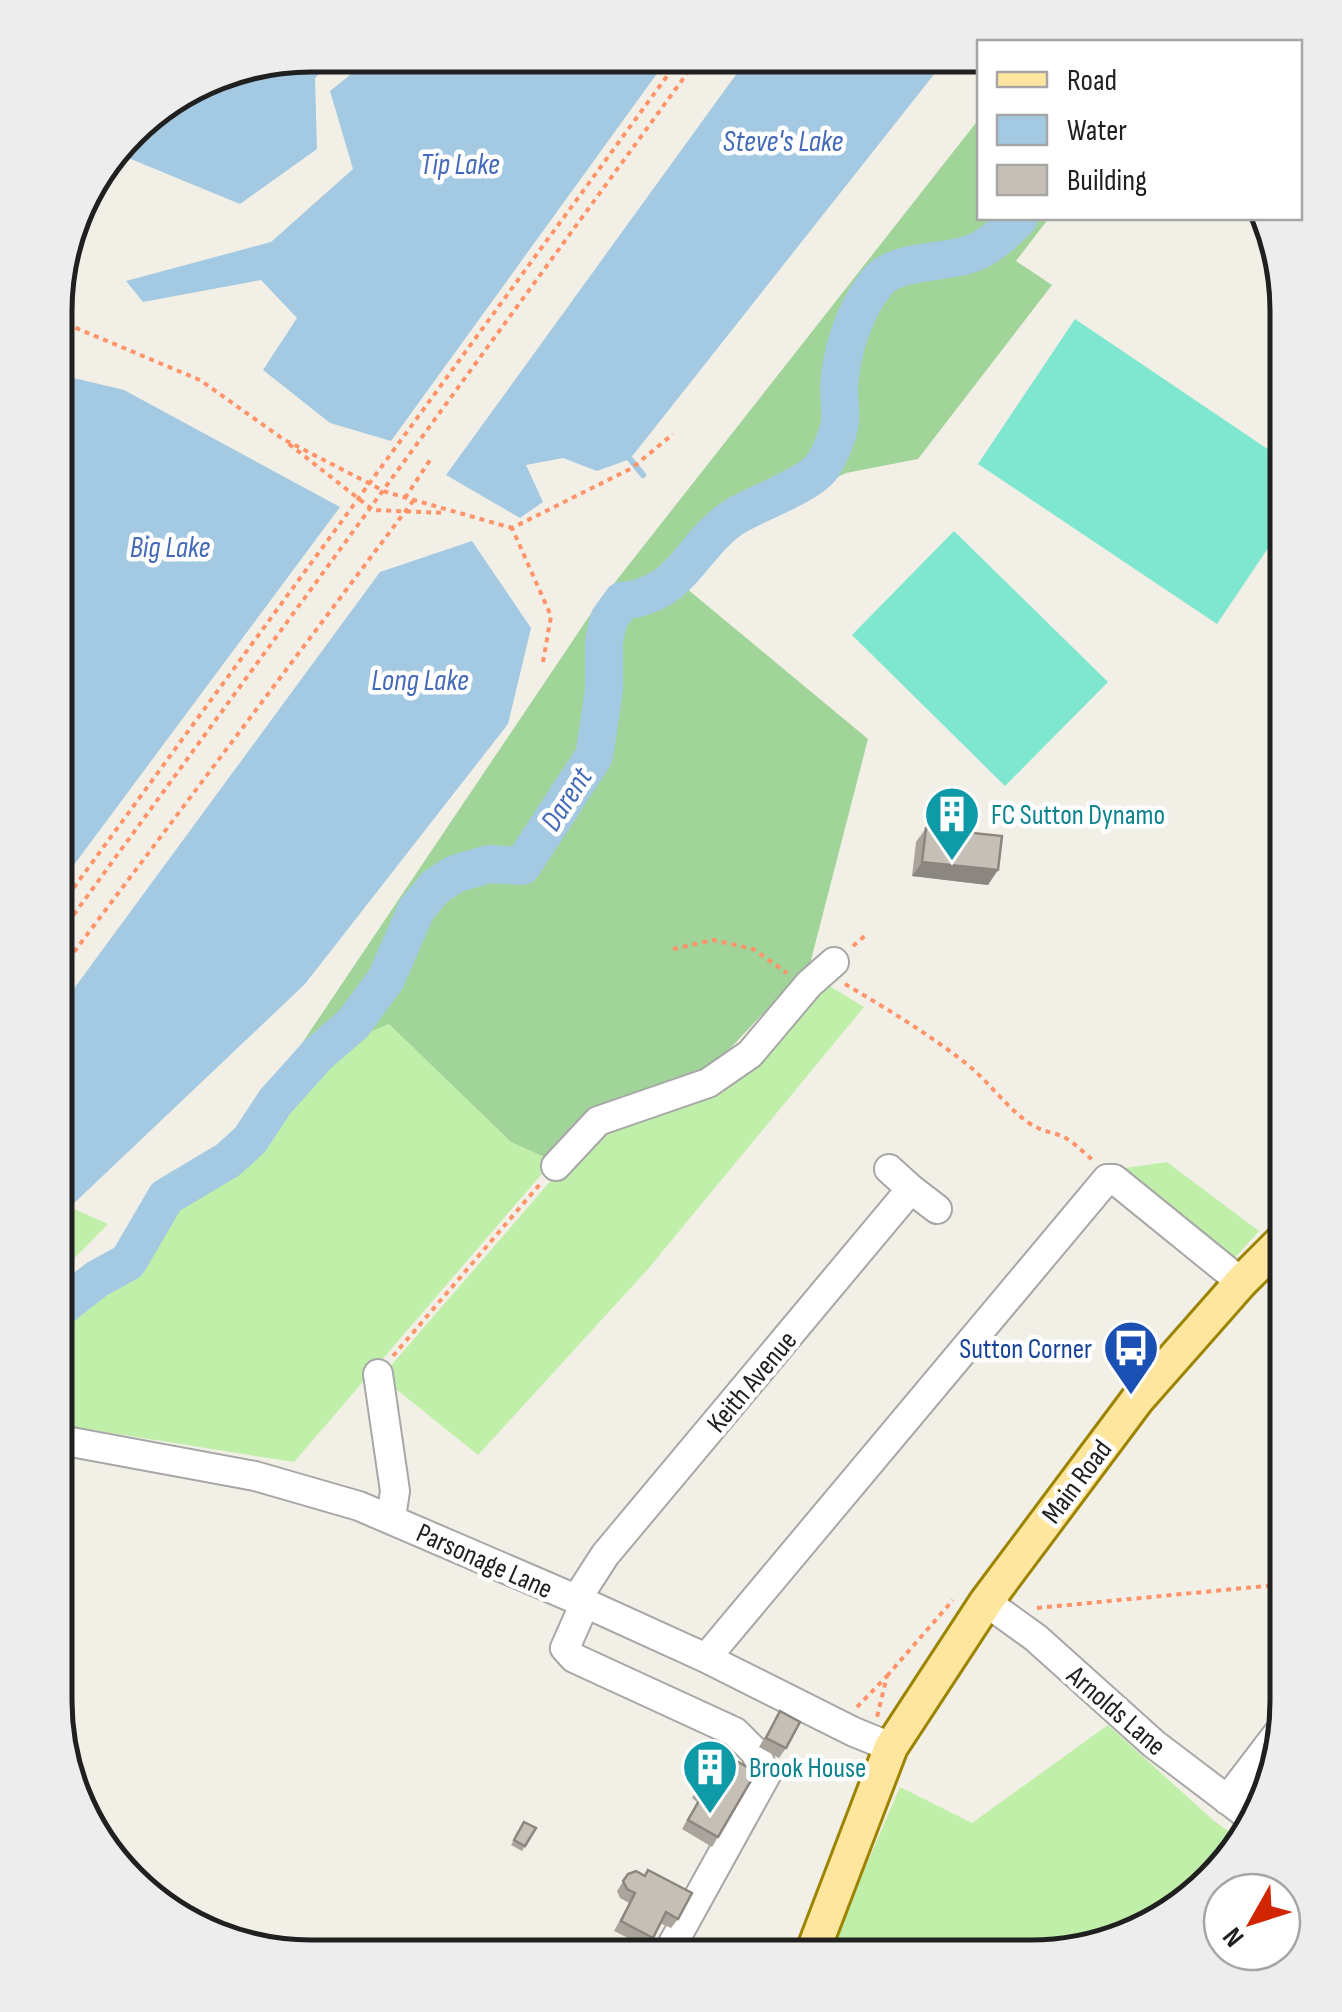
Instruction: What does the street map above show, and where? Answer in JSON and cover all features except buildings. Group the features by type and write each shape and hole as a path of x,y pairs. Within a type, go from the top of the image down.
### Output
{"main road":[{"name":"Main Road","path":"817,1940 892,1746 986,1602 1117,1425 1269,1253"}],"street":[{"path":"556,1166 598,1121 708,1083 750,1054 822,973"},
{"path":"889,1168 937,1209"},
{"path":"706,1658 1107,1179 1114,1179 1241,1282"},
{"name":"Keith Avenue","path":"675,1940 766,1774 754,1752 735,1732 574,1658 565,1648 580,1602 605,1555 911,1189"},
{"path":"378,1374 396,1492 391,1518"},
{"name":"Parsonage Lane","path":"72,1443 284,1483 391,1518 706,1658 854,1732 892,1746"},
{"name":"Arnolds Lane","path":"986,1602 1036,1638 1154,1744 1238,1808"},
{"path":"1238,1808 1259,1770"}],"path":[{"path":"72,890 670,72"},
{"path":"72,917 689,72"},
{"path":"72,326 200,380 284,439 370,508 456,514"},
{"path":"284,439 404,498 512,528 639,464 673,434"},
{"path":"404,498 430,460"},
{"path":"72,955 413,500"},
{"path":"512,528 551,616 543,662"},
{"path":"673,950 713,940 753,950 778,969 822,973 917,1026 971,1068 1032,1126 1049,1135 1063,1136 1114,1179"},
{"path":"378,1374 556,1166"},
{"path":"1029,1609 1269,1586"}],"green space":[{"path":"977,122 977,220 1047,220 1016,261 1052,285 918,459 846,473 734,527 680,583 868,739 810,964 705,1075 553,1161 511,1142 389,1024 286,1067 594,609"},
{"path":"823,982 864,1007 648,1269 478,1455 381,1377 561,1169 606,1130 703,1096"},
{"path":"389,1024 511,1142 553,1161 294,1462 72,1427 72,1310 134,1264 172,1202 252,1147 333,1047"},
{"path":"1167,1162 1259,1231 1232,1261 1111,1170"},
{"path":"72,1208 108,1224 72,1261"},
{"path":"1108,1725 1229,1832 1176,1890 1107,1927 1030,1940 834,1940 900,1787 972,1823"}],"shaded area":[{"path":"1075,319 1270,450 1270,546 1217,624 978,464"},
{"path":"954,531 1108,682 1005,786 852,635"}],"water":[{"path":"321,72 315,78 317,149 240,204 129,158 166,122 206,97 250,81"},
{"name":"Tip Lake","path":"354,72 658,72 391,441 330,423 263,370 297,318 261,280 143,302 126,281 271,242 353,169 330,91"},
{"name":"Steve's Lake","path":"738,72 936,72 630,459 597,471 563,458 526,465 543,502 520,518 446,475"},
{"name":"Big Lake","path":"72,378 124,390 340,507 72,867"},
{"name":"Long Lake","path":"472,541 531,628 508,724 305,984 72,1205 72,991 380,572"}],"waterway":[{"name":"Darent","path":"72,1299 128,1262 166,1197 228,1160 250,1140 275,1102 318,1054 353,1024 386,979 416,910 435,887 455,874 489,864 522,866 594,756 609,619 622,601 643,597 673,579 734,517 793,488 821,468 839,427 839,388 846,346 855,318 877,282 886,274 911,265 978,251 1017,220"},
{"path":"630,459 643,475"}],"place":[{"name":"FC Sutton Dynamo","path":"952,863"},
{"name":"Sutton Corner","path":"1131,1397"},
{"name":"Brook House","path":"710,1816"}]}
